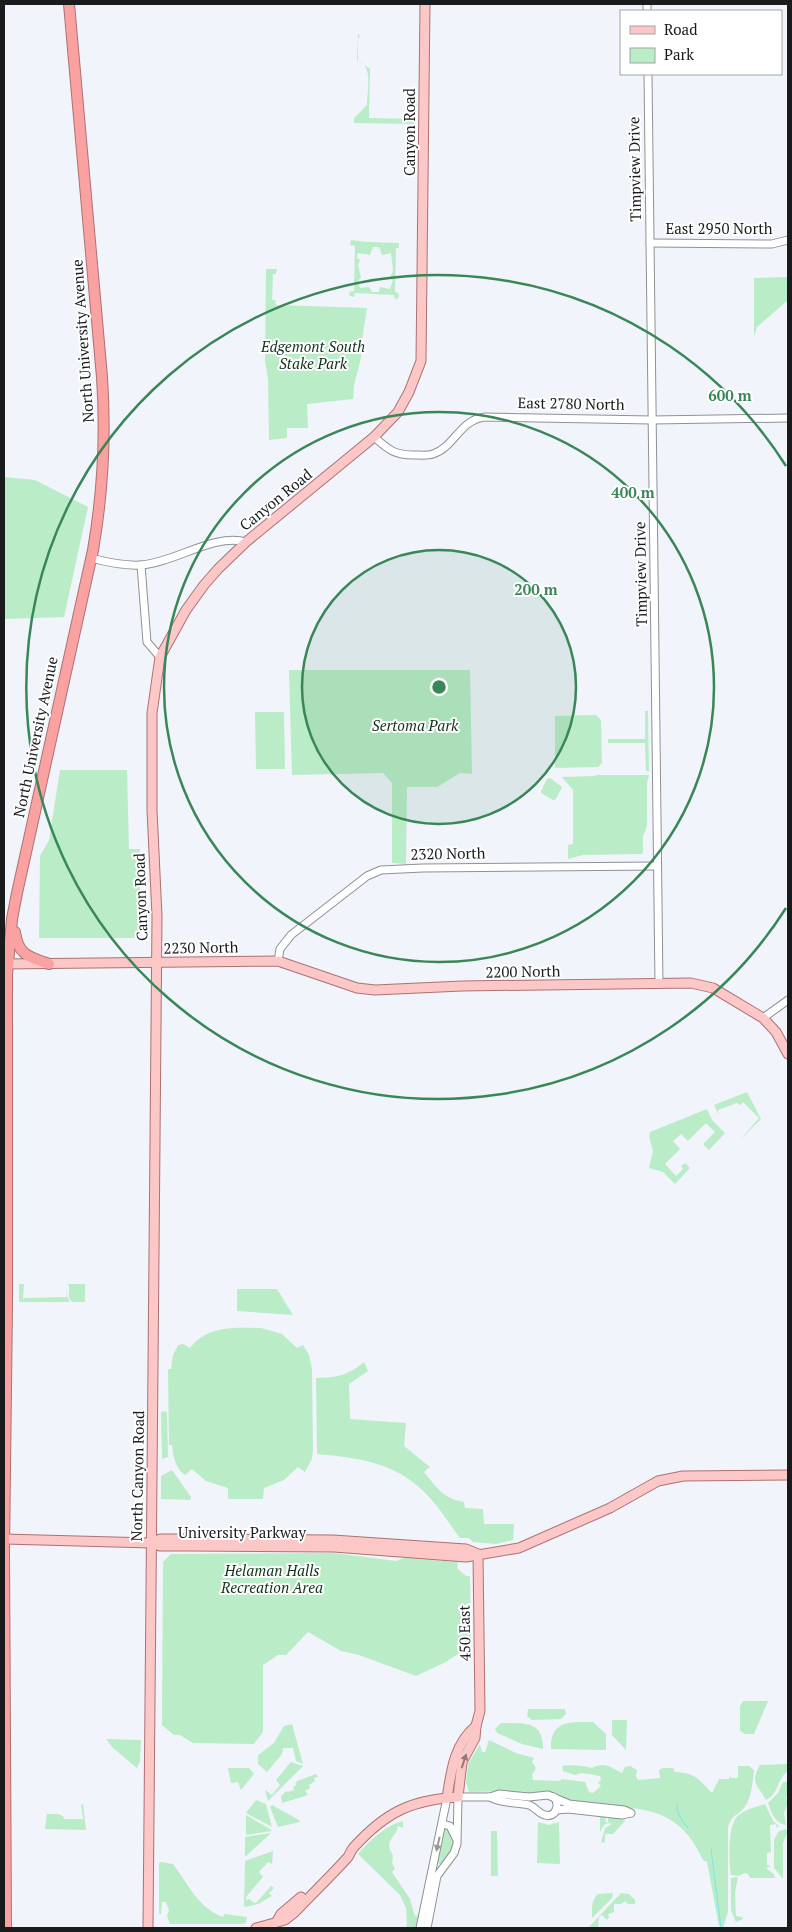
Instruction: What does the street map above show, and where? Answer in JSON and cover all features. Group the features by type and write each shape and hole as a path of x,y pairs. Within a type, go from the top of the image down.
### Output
{"highway":[{"name":"North University Avenue","path":"6,1928 4,1539 6,964 13,914 91,558 103,479 104,404 69,4"},
{"path":"13,914 16,938 20,950 29,957 49,964"}],"main road":[{"name":"Canyon Road","path":"156,1025 152,722 155,680 160,657 186,610 204,584 246,542 374,437 398,412 409,392 421,361 425,4"},
{"name":"2230 North","path":"6,964 278,961"},
{"name":"2200 North","path":"278,961 358,988 375,990 462,986 691,983 713,988 763,1018 776,1032 788,1054"},
{"name":"North Canyon Road","path":"148,1928 156,1025"},
{"name":"University Parkway","path":"4,1539 151,1543 160,1546 338,1547 466,1557 509,1551 523,1547 610,1508 658,1481 683,1476 788,1475"},
{"name":"University Parkway","path":"151,1543 160,1539 327,1540 384,1542 466,1549 478,1554"},
{"name":"450 East","path":"458,1797 462,1762 475,1738 480,1710 478,1554"},
{"path":"447,1798 455,1755 468,1733 476,1726"},
{"path":"256,1928 276,1921 345,1852 352,1849 377,1824 395,1812 421,1802 458,1797"}],"street":[{"name":"Timpview Drive","path":"648,75 659,984"},
{"name":"East 2950 North","path":"650,243 772,244 788,240"},
{"name":"East 2780 North","path":"374,437 387,449 399,455 428,455 440,451 468,423 479,417 652,420 788,418"},
{"path":"91,558 101,561 141,565 231,539 246,542"},
{"path":"141,565 147,642 160,657"},
{"name":"2320 North","path":"278,961 280,949 291,935 367,876 381,870 657,866"},
{"path":"763,1018 788,1000"},
{"path":"427,1928 439,1872 454,1853 458,1844 458,1797 490,1797 499,1794 524,1797 548,1795 569,1804 616,1808 631,1813 622,1815 568,1809 556,1810 549,1815 544,1815 528,1805 505,1802 490,1797"},
{"path":"540,1812 537,1803 542,1796"},
{"path":"505,1802 507,1799 519,1800 524,1797"},
{"path":"554,1797 558,1803 556,1810"},
{"path":"420,1928 447,1798"},
{"path":"443,1824 451,1827 458,1844"},
{"path":"434,1864 438,1867 443,1867"}],"green space":[{"path":"358,34 360,36 358,39 358,60 360,62 357,60"},
{"path":"363,64 370,69 369,118 415,119 415,99 417,99 415,124 354,123 354,118 367,105 368,73"},
{"path":"351,240 399,243 399,248 396,248 395,292 399,296 397,299 395,299 394,295 355,293 354,297 350,296 349,292 354,291 355,246 350,245","holes":["373,247 379,247 382,255 391,253 393,270 390,279 393,280 390,289 380,287 379,292 372,292 369,287 360,288 358,280 361,278 358,265 360,260 357,258 358,253 370,255"]},
{"name":"Edgemont South Stake Park","path":"266,269 277,269 276,274 273,274 272,300 275,300 276,305 367,308 361,358 354,385 353,399 307,404 308,428 287,428 287,438 269,440 268,379 265,361"},
{"path":"788,277 788,300 757,327 754,337 754,278"},
{"path":"4,477 35,480 88,507 64,617 4,619"},
{"name":"Sertoma Park","path":"289,670 470,670 472,774 460,773 437,787 407,787 406,864 392,863 392,783 383,773 292,775"},
{"path":"645,711 648,711 649,771 646,771 645,743 608,743 608,739 645,739"},
{"path":"255,712 284,712 285,769 256,769"},
{"path":"596,715 601,720 602,763 598,767 555,768 555,716"},
{"path":"60,770 127,770 129,849 140,849 140,938 39,938 40,856 49,840"},
{"path":"649,775 647,783 647,826 643,836 643,853 583,855 568,859 568,845 573,844 573,790 562,777"},
{"path":"550,778 562,787 556,799 553,800 541,793 547,779"},
{"path":"747,1092 761,1119 740,1140 759,1118 743,1102 740,1105 737,1103 718,1110 719,1115 714,1105"},
{"path":"707,1109 712,1120 725,1133 709,1150 703,1144 715,1132 706,1123 688,1141 681,1134 673,1141 680,1149 665,1164 676,1176 683,1169 681,1166 685,1163 690,1168 675,1184 663,1172 649,1168 653,1151 649,1136 650,1132"},
{"path":"19,1284 24,1284 23,1300 24,1298 67,1297 66,1286 70,1302 19,1302"},
{"path":"67,1284 85,1284 85,1302 72,1302 69,1298 69,1286"},
{"path":"237,1289 277,1289 293,1315 237,1311"},
{"path":"261,1328 282,1334 297,1348 303,1345 309,1355 312,1369 312,1459 305,1472 298,1467 284,1480 264,1488 263,1499 228,1499 228,1488 206,1481 192,1469 185,1475 177,1465 172,1445 169,1445 168,1369 171,1369 173,1355 178,1345 183,1344 190,1348 205,1335 222,1329"},
{"path":"364,1362 368,1371 349,1384 350,1419 406,1423 404,1446 430,1467 424,1472 437,1487 451,1498 464,1502 465,1508 483,1509 484,1524 514,1524 513,1540 496,1544 473,1542 469,1538 460,1538 430,1498 405,1477 378,1464 364,1460 317,1454 316,1378 342,1375"},
{"path":"163,1411 167,1412 168,1457 162,1459 161,1413"},
{"path":"172,1470 191,1497 190,1500 161,1499 161,1476"},
{"name":"Helaman Halls Recreation Area","path":"334,1553 396,1561 404,1558 458,1562 457,1568 466,1576 470,1576 471,1653 458,1654 416,1676 359,1655 341,1651 308,1632 286,1655 278,1655 263,1665 263,1732 254,1744 193,1743 180,1735 174,1735 162,1725 163,1562 171,1554"},
{"path":"743,1701 768,1701 754,1734 745,1734 740,1731 740,1706"},
{"path":"528,1709 565,1709 566,1714 561,1719 532,1720 527,1716"},
{"path":"612,1720 627,1720 626,1750 612,1735"},
{"path":"593,1722 606,1734 606,1750 551,1749 554,1733 558,1728 569,1723"},
{"path":"501,1723 531,1725 536,1728 540,1733 543,1749 522,1744 497,1733 495,1729"},
{"path":"292,1724 303,1764 296,1761 293,1748 283,1748 282,1754 267,1772 258,1764 258,1755 274,1743 284,1726"},
{"path":"106,1739 141,1740 140,1761 137,1768 113,1748"},
{"path":"489,1740 516,1753 534,1758 532,1762 536,1768 532,1775 533,1780 560,1781 562,1779 585,1782 589,1792 593,1793 601,1786 598,1783 601,1780 600,1776 582,1773 575,1775 563,1771 562,1766 577,1765 592,1768 605,1765 622,1773 625,1767 630,1766 637,1770 636,1776 638,1780 660,1778 659,1770 673,1768 675,1772 692,1775 700,1780 712,1793 719,1779 729,1779 730,1776 738,1778 738,1766 749,1766 754,1770 751,1791 746,1806 733,1818 728,1827 728,1912 723,1928 719,1926 707,1862 703,1860 692,1840 680,1826 665,1817 650,1811 633,1808 576,1804 530,1794 469,1792 466,1782 468,1764 480,1744 482,1752 485,1752"},
{"path":"291,1762 303,1766 268,1801 265,1790 272,1795 280,1785 276,1780"},
{"path":"788,1764 788,1771 784,1774 773,1794 766,1800 755,1780 760,1765"},
{"path":"228,1768 249,1768 254,1774 241,1790 238,1782 231,1783"},
{"path":"316,1774 318,1777 314,1778 315,1781 305,1791 308,1794 282,1803 281,1796 286,1791 294,1790 293,1787 297,1781"},
{"path":"783,1782 788,1782 786,1798 788,1802 784,1813 786,1825 777,1820 768,1803 778,1793"},
{"path":"256,1800 266,1804 272,1827 246,1813"},
{"path":"83,1804 86,1830 45,1829 47,1814 58,1814 63,1816 64,1819 83,1819 81,1805"},
{"path":"765,1804 773,1821 779,1826 777,1828 776,1824 770,1825 771,1852 767,1853 767,1865 771,1866 766,1868 775,1875 774,1877 778,1878 750,1878 745,1873 739,1876 731,1875 730,1843 732,1826 735,1819 745,1811"},
{"path":"272,1805 300,1822 278,1827 270,1807"},
{"path":"246,1815 270,1829 272,1831 246,1835"},
{"path":"605,1815 606,1823 608,1822 608,1815 624,1818 625,1821 613,1834 605,1834 605,1842 601,1843 605,1828 612,1824 604,1825 600,1832 600,1816"},
{"path":"403,1821 403,1828 398,1826 389,1844 393,1856 392,1863 395,1869 392,1872 410,1899 415,1916 417,1916 416,1928 407,1928 406,1908 400,1895 358,1854 378,1834 390,1826"},
{"path":"538,1822 549,1825 559,1822 560,1864 537,1863"},
{"path":"446,1826 453,1837 454,1845 443,1863 439,1864 437,1860"},
{"path":"785,1829 788,1831 783,1843 783,1879 774,1868 774,1840 778,1832"},
{"path":"491,1831 497,1831 498,1876 491,1876"},
{"path":"271,1833 246,1856 245,1856 245,1837"},
{"path":"273,1851 272,1864 268,1862 259,1872 263,1877 246,1897 246,1900 249,1899 256,1903 271,1886 274,1888 269,1893 272,1896 258,1904 244,1907 245,1861"},
{"path":"159,1863 173,1864 194,1895 214,1913 223,1917 224,1914 247,1917 246,1923 170,1924 167,1916 169,1910 166,1902 162,1902 161,1914 159,1914"},
{"path":"738,1877 735,1892 736,1916 743,1919 736,1922 731,1910 731,1878"},
{"path":"613,1893 612,1898 592,1918 592,1905 596,1896 598,1894"},
{"path":"621,1893 629,1894 635,1900 635,1904 628,1904 625,1901 621,1904 614,1904 614,1912 608,1914 607,1920 602,1915 599,1917 598,1928 588,1928"}],"waterway":[{"path":"677,1805 679,1814 688,1828"},
{"path":"711,1849 721,1928"}]}
